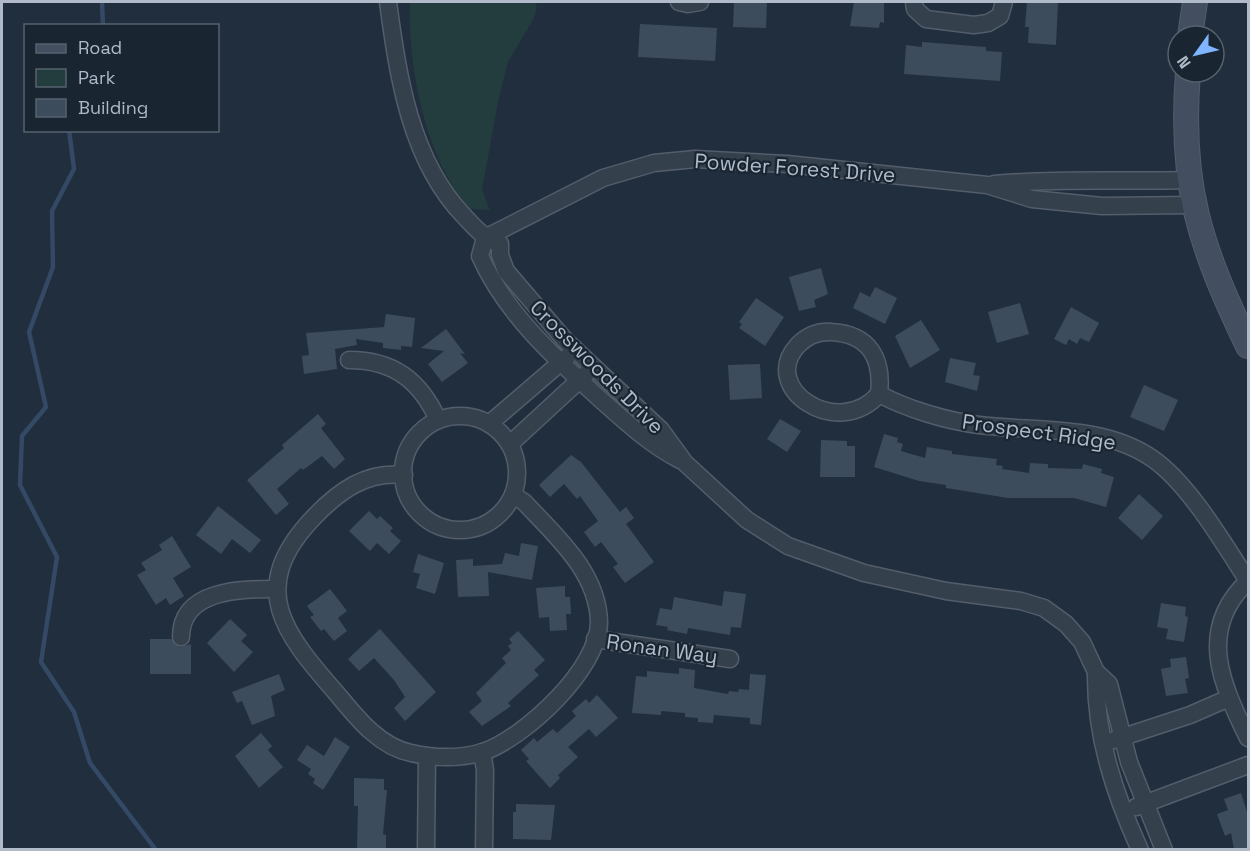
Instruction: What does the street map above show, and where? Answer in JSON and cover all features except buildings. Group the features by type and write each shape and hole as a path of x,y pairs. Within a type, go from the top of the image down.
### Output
{"street":[{"path":"388,2 401,82 430,170 442,192 485,238"},
{"path":"679,2 688,4 700,2"},
{"path":"914,2 915,9 926,19 974,25 988,23 1000,16 1004,2"},
{"path":"1192,24 1195,2"},
{"path":"1187,84 1184,114 1188,180 1193,205 1206,252 1248,346"},
{"name":"Powder Forest Drive","path":"485,238 603,178 654,163 694,159 787,164 987,185 1044,200 1102,206 1193,205"},
{"name":"Powder Forest Drive","path":"987,185 1035,180 1100,182 1188,180"},
{"name":"Crosswoods Drive","path":"685,463 652,446 559,363 492,282 480,256 485,238 500,244 500,255 506,271 574,350 661,430 685,463 747,520 788,546 864,573 946,591 1021,601 1044,608 1066,624 1082,642 1096,672 1109,684 1123,737 1145,804 1164,849"},
{"path":"820,332 832,332 855,338 875,354 880,368 879,394 867,406 846,414 818,409 800,398 794,390 789,379 789,360 801,342 820,332"},
{"path":"489,424 574,350"},
{"path":"349,360 367,360 383,364 403,375 429,399 438,420"},
{"path":"510,444 592,368"},
{"name":"Prospect Ridge","path":"879,394 900,404 977,425 1105,437 1133,447 1154,459 1171,475 1211,525 1248,581"},
{"path":"455,416 473,417 489,424 510,444 516,461 517,478 513,495 504,510 491,521 476,528 459,530 442,527 427,519 415,507 407,492 404,475 405,458 412,442 424,429 438,420 455,416"},
{"path":"404,475 383,473 346,488 315,516 287,550 277,589 278,605 288,634 371,731 391,745 408,753 459,757 482,752 501,744 527,725 575,680 590,656 599,623 594,599 580,566 524,502 513,495"},
{"path":"1248,581 1238,591 1225,613 1218,639 1219,668 1229,698 1248,738"},
{"path":"182,637 183,618 189,610 204,599 242,589 277,589"},
{"name":"Ronan Way","path":"595,639 730,658"},
{"name":"Crosswoods Drive","path":"1096,672 1096,698 1102,744 1124,812 1140,849"},
{"path":"1102,744 1190,715 1229,698"},
{"path":"482,752 485,770 484,849"},
{"path":"426,849 427,756"},
{"path":"1124,812 1248,765"}],"green space":[{"path":"410,2 535,2 537,8 533,20 508,62 498,102 482,190 490,210 471,209 455,189 431,140 416,83 410,27"}],"waterway":[{"path":"102,2 103,24"},
{"path":"69,132 74,169 52,211 53,267 29,332 46,407 22,436 20,485 57,557 41,662 74,712 90,763 156,850"}]}
